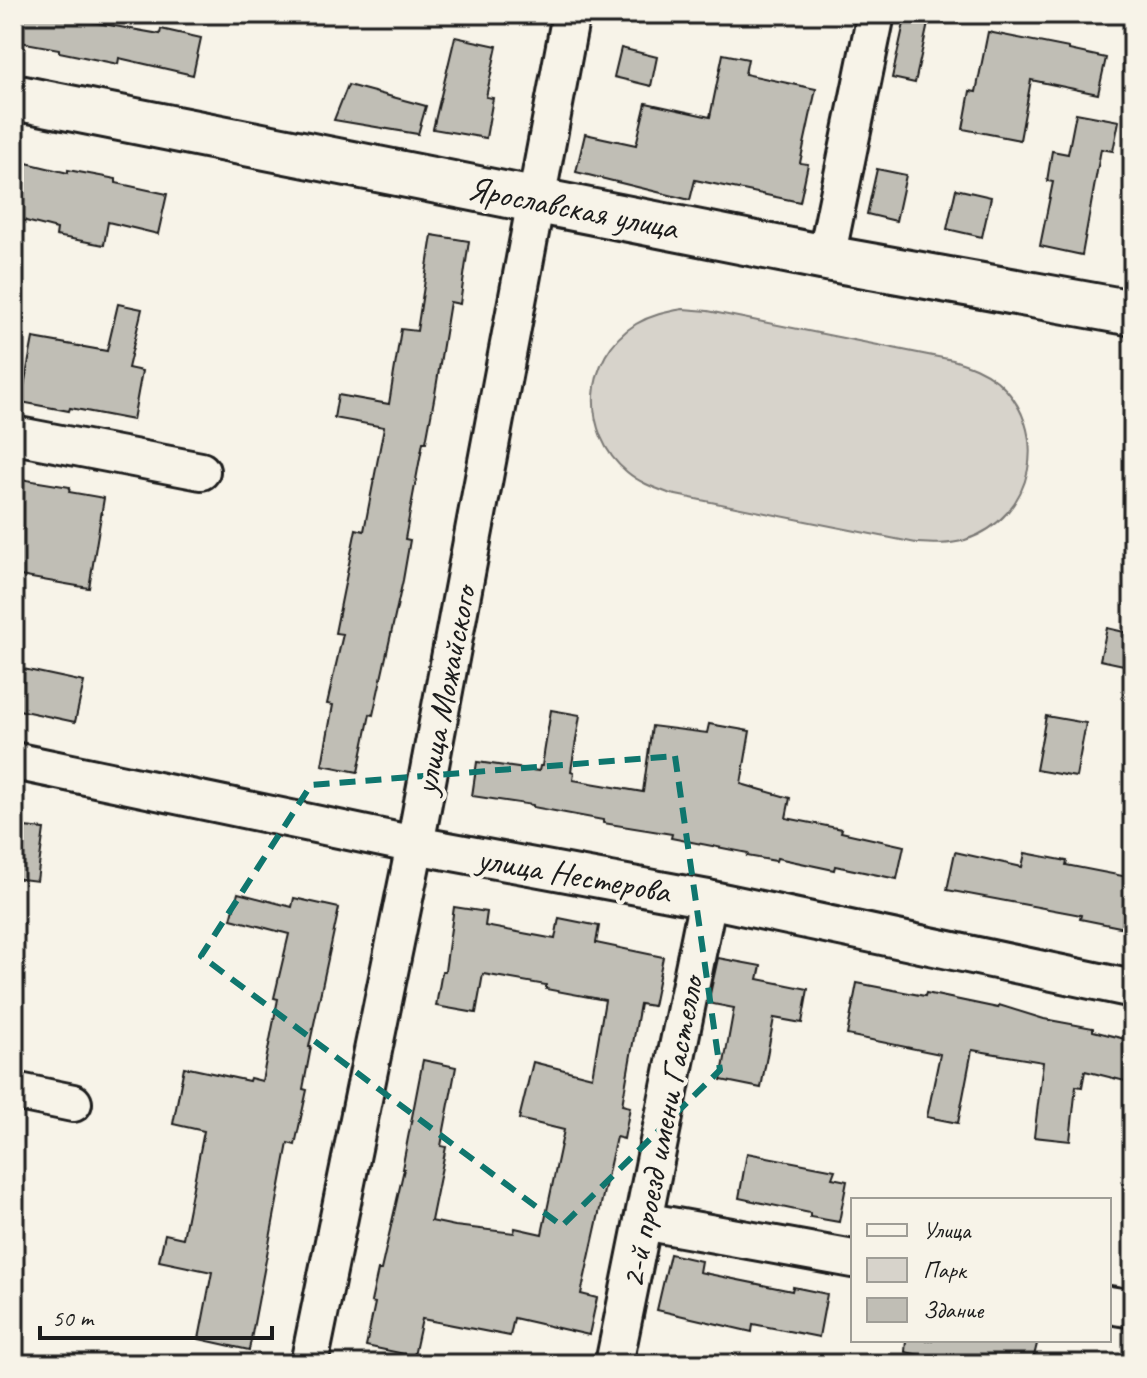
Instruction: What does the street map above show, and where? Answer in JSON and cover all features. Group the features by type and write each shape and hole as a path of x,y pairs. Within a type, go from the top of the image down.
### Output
{"street":[{"name":"улица Можайского","path":"309,1364 415,845 571,14"},
{"path":"826,258 876,14"},
{"name":"Ярославская улица","path":"14,97 826,258 1133,313"},
{"path":"14,435 201,471"},
{"name":"улица Нестерова","path":"14,761 415,845 708,899 1133,989"},
{"name":"2-й проезд имени Гастелло","path":"614,1364 708,899"},
{"path":"14,1091 73,1103"},
{"path":"643,1221 851,1259"},
{"path":"1111,1305 1133,1309"}],"highlighted area":[{"path":"675,756 720,1070 562,1226 201,956 311,785"}],"green space":[{"path":"683,309 708,311 953,360 981,371 997,381 1014,400 1025,423 1030,446 1028,470 1020,492 1007,512 989,529 959,542 929,544 671,494 642,482 612,456 601,437 595,417 597,375 618,338 636,324 653,316"}],"building":[{"path":"25,14 87,14 86,21 160,34 161,29 201,38 193,75 119,58 118,64 20,42"},
{"path":"906,14 929,19 915,83 892,78"},
{"path":"988,32 1106,58 1098,94 1031,80 1020,140 963,129 970,91 976,92"},
{"path":"455,37 497,46 486,97 493,98 486,138 433,129"},
{"path":"621,48 657,57 651,86 614,77"},
{"path":"723,54 748,59 745,74 816,89 800,163 808,164 800,202 695,180 690,200 576,172 585,134 636,145 646,103 710,117"},
{"path":"348,85 426,106 418,134 334,120"},
{"path":"1076,113 1119,121 1113,151 1101,149 1082,255 1040,246 1053,182 1047,181 1052,151 1068,154"},
{"path":"14,160 68,173 68,170 116,179 116,183 167,194 158,234 108,222 104,245 56,236 57,229 14,218"},
{"path":"877,169 906,175 896,221 867,214"},
{"path":"956,189 991,197 982,237 947,229"},
{"path":"432,235 469,241 460,304 450,302 426,442 423,442 405,539 410,540 403,580 358,772 322,765 333,705 327,704 343,634 335,633 356,529 364,531 384,427 334,418 338,395 389,404 401,329 417,331"},
{"path":"118,304 142,309 128,368 142,371 133,420 21,402 33,338 107,351"},
{"path":"14,478 70,487 69,492 104,498 89,588 14,575"},
{"path":"1107,628 1133,634 1133,667 1100,660"},
{"path":"14,667 84,682 75,722 14,709"},
{"path":"551,710 580,715 571,771 574,772 573,780 643,792 652,726 707,733 709,724 750,731 741,784 790,798 786,818 904,846 897,879 835,866 834,870 777,858 776,861 747,856 748,853 671,838 672,834 603,823 603,820 533,805 472,796 477,762 539,771"},
{"path":"1046,716 1086,723 1076,777 1036,770"},
{"path":"14,826 44,829 37,881 14,878"},
{"path":"955,852 1022,867 1025,853 1067,861 1066,865 1133,878 1125,928 1080,919 1081,915 947,890"},
{"path":"238,893 292,907 294,898 339,908 309,1047 303,1089 307,1090 295,1145 288,1143 249,1350 199,1339 212,1272 159,1261 165,1234 183,1238 204,1131 173,1124 184,1067 262,1081 278,999 274,998 289,934 231,919"},
{"path":"454,907 487,912 485,926 555,939 559,918 599,926 596,943 663,957 653,1006 640,1004 622,1105 630,1107 624,1139 616,1137 581,1294 597,1298 589,1335 514,1318 510,1336 422,1319 414,1356 366,1346 375,1303 371,1302 404,1169 423,1060 456,1067 441,1146 446,1147 431,1221 514,1233 515,1228 542,1234 564,1130 519,1119 533,1062 592,1077 605,1000 483,974 476,1013 436,1006 442,971 445,971"},
{"path":"718,958 761,966 758,979 808,989 802,1023 774,1018 761,1088 721,1080 734,1008 708,1003"},
{"path":"857,983 998,1008 999,1005 1133,1041 1133,1083 1085,1071 1082,1087 1076,1086 1070,1141 1034,1137 1043,1062 972,1050 958,1123 927,1117 940,1054 847,1035"},
{"path":"747,1153 835,1170 832,1178 847,1181 839,1222 739,1198"},
{"path":"670,1254 701,1261 699,1272 792,1291 793,1287 827,1294 819,1337 753,1324 752,1332 657,1310"},
{"path":"906,1342 1038,1342 1032,1364 966,1364 905,1352"}]}
